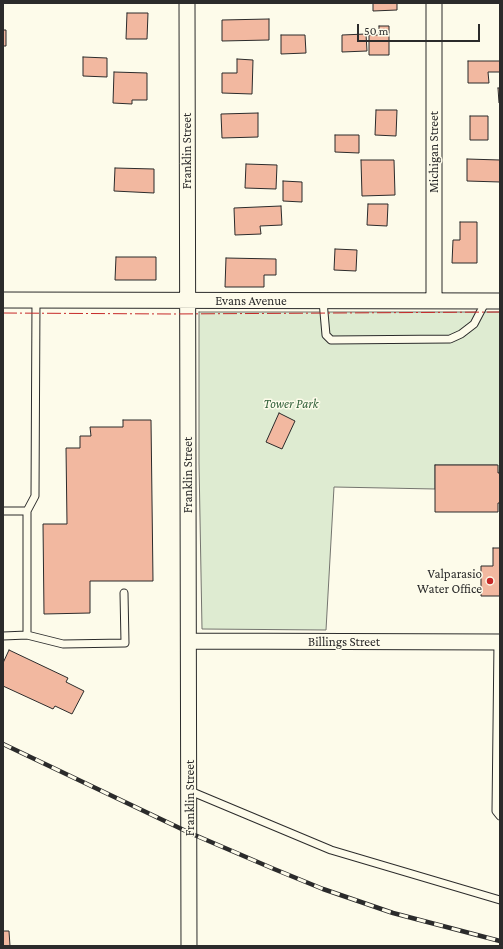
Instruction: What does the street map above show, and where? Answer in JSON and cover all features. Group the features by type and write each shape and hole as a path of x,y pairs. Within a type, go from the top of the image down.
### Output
{"street":[{"name":"Franklin Street","path":"187,3 190,791 189,946"},
{"name":"Michigan Street","path":"434,3 434,301"},
{"name":"Evans Avenue","path":"3,300 493,301"},
{"name":"Billings Street","path":"189,641 499,642"}],"lane":[{"path":"27,635 27,511 35,496 36,300"},
{"path":"324,301 326,335 331,340 450,339 461,334 474,324 493,301"},
{"path":"3,511 27,511"},
{"path":"3,636 27,635 63,644 125,643 124,593"},
{"path":"499,642 496,811 500,816"},
{"path":"190,791 331,850 500,900"}],"green space":[{"name":"Tower Park","path":"199,312 500,312 500,473 498,473 497,465 435,465 435,489 334,487 326,630 202,629 199,463"}],"building":[{"path":"373,3 397,3 397,10 373,11"},
{"path":"127,13 148,13 147,39 126,39"},
{"path":"269,19 269,40 222,41 222,20"},
{"path":"379,26 389,26 389,55 369,55 369,35 379,35"},
{"path":"3,30 6,30 6,46 3,46"},
{"path":"366,34 367,51 342,52 342,35"},
{"path":"281,35 305,35 306,53 281,54"},
{"path":"83,57 107,58 107,77 83,76"},
{"path":"237,59 253,60 252,94 222,93 222,73 237,73"},
{"path":"468,61 500,61 500,72 488,72 489,83 468,83"},
{"path":"114,72 147,73 147,100 132,100 132,104 113,103"},
{"path":"498,88 500,88 500,103 499,103"},
{"path":"376,110 397,110 396,136 375,135"},
{"path":"258,113 258,137 222,138 221,114"},
{"path":"470,116 488,116 488,140 470,140"},
{"path":"335,135 359,135 359,153 335,152"},
{"path":"467,159 500,160 500,182 467,181"},
{"path":"361,160 394,160 395,195 362,196"},
{"path":"246,164 277,165 276,189 245,188"},
{"path":"115,168 154,169 154,193 114,191"},
{"path":"283,181 302,182 302,202 283,201"},
{"path":"368,204 388,204 387,226 367,225"},
{"path":"281,206 282,225 260,226 261,234 235,235 234,208"},
{"path":"460,222 477,222 477,263 452,263 453,240 460,240"},
{"path":"335,249 357,250 356,271 334,270"},
{"path":"116,257 156,257 156,280 115,280"},
{"path":"226,258 276,259 276,275 264,275 264,287 225,287"},
{"path":"279,413 295,421 282,449 266,442"},
{"path":"123,420 151,420 153,581 90,581 90,613 44,614 43,524 67,524 66,448 80,448 80,436 91,436 90,427 123,427"},
{"path":"435,465 498,465 498,473 500,473 500,503 498,503 498,512 435,512"},
{"name":"Valparasio Water Office","path":"493,548 500,548 500,596 481,596 481,566 493,566"},
{"path":"9,650 68,678 66,682 84,691 72,714 55,706 53,709 3,686 3,663"},
{"path":"3,931 9,931 10,946 3,946"}],"railway":[{"path":"3,744 190,833 323,889 393,913 500,941"}],"power":[{"path":"3,313 171,314 500,312"}],"place":[{"name":"Valparasio Water Office","path":"490,581"}]}
